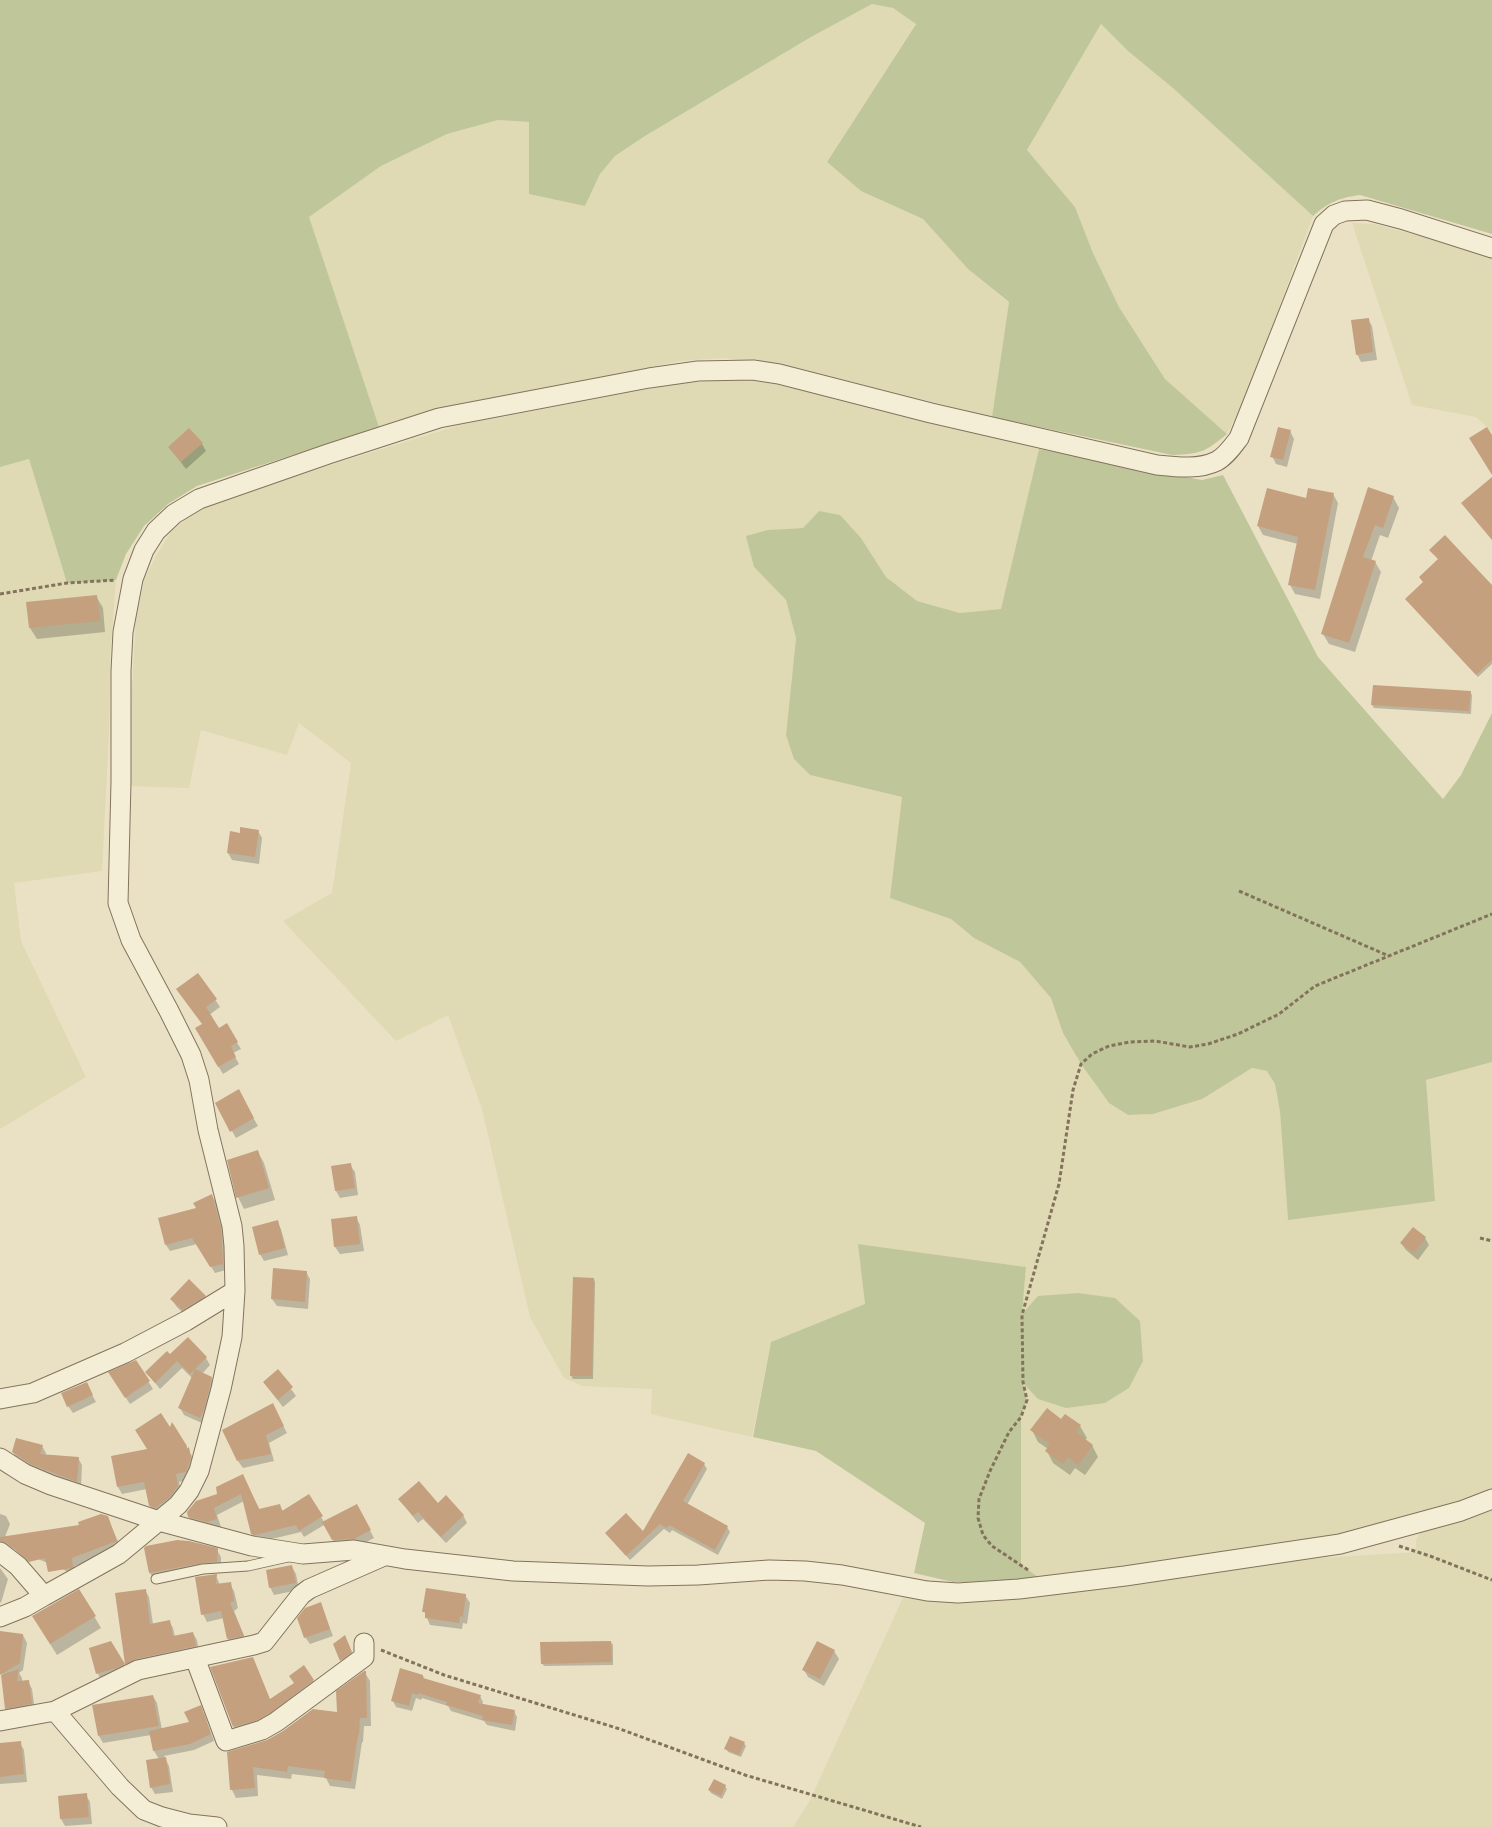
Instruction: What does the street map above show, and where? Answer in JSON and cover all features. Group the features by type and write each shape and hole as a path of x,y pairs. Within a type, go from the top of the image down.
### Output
{"street":[{"path":"0,1617 24,1607 119,1554 178,1505 189,1491 199,1471 221,1389 232,1337 235,1291 232,1226 208,1130 199,1080 169,1011 131,940 118,903 121,782 120,671 123,632 133,579 144,550 156,531 174,514 199,499 328,454 440,418 649,378 698,371 753,370 779,374 931,413 1157,465 1183,467 1203,465 1217,461 1230,450 1239,438 1324,224 1334,215 1345,211 1367,210 1492,248"},
{"path":"0,1399 33,1393 125,1354 186,1321 235,1291"},
{"path":"0,1458 25,1474 51,1485 159,1521 252,1546 303,1554 354,1550 384,1556 513,1572 648,1576 769,1570 805,1571 842,1575 927,1591 958,1593 1051,1585 1322,1546 1367,1537 1461,1511 1492,1499"},
{"path":"0,1552 18,1566 44,1596"},
{"path":"0,1721 55,1711 138,1670 254,1646 264,1642 301,1595 309,1589 384,1556"},
{"path":"195,1658 226,1742 262,1730 276,1722 364,1657 364,1643"},
{"path":"55,1711 120,1787 144,1810 171,1820 217,1827"}],"lane":[{"path":"156,1578 203,1569 248,1566 303,1554"}],"path":[{"path":"0,594 67,583 133,579"},
{"path":"1239,891 1389,956"},
{"path":"1051,1585 992,1546 982,1535 978,1518 979,1499 990,1471 1009,1432 1021,1417 1027,1400 1023,1382 1022,1314 1059,1184 1073,1090 1081,1064 1092,1054 1109,1046 1130,1042 1155,1041 1190,1046 1208,1044 1238,1034 1279,1014 1315,986 1492,914"},
{"path":"1480,1238 1492,1241"},
{"path":"1367,1537 1430,1556 1492,1580"},
{"path":"364,1643 444,1675 620,1729 745,1774 921,1827"}],"shaded area":[{"path":"872,4 893,8 916,23 827,162 861,191 923,219 968,269 1009,303 992,417 790,366 723,358 680,361 446,410 379,427 308,217 381,166 447,134 498,120 529,122 585,206 600,174 615,156 645,136 811,37"},
{"path":"1101,24 1128,51 1174,89 1313,216 1244,401 1227,434 1165,379 1119,307 1093,253 1075,207 1027,150"},
{"path":"1352,223 1374,224 1492,255 1492,432 1476,417 1412,405"},
{"path":"732,379 777,383 1039,449 1002,609 960,613 917,601 886,577 861,538 819,511 803,528 768,530 754,567 786,600 796,638 786,735 810,775 902,797 891,898 951,919 974,938 1020,962 1051,998 1063,1033 1081,1064 1109,1103 1128,1115 1153,1114 1234,1079 1252,1068 1267,1071 1275,1084 1280,1112 1288,1220 1426,1080 1492,1062 1492,1493 1332,1538 1041,1579 1021,1566 1021,1417 1027,1400 1023,1382 1022,1315 1026,1267 859,1244 865,1304 771,1342 752,1437 651,1414 652,1389 583,1386 564,1378 530,1317 482,1109 448,1015 396,1041 283,921 332,893 351,763 299,723 287,755 201,730 189,788 126,786 136,619 144,580 171,532 193,513 217,502 304,473 460,425 675,384"},
{"path":"29,459 67,583 116,580 110,658 109,733 102,871 14,883 21,941 86,1077 0,1129 0,467"},
{"path":"1492,1507 1492,1827 793,1827 809,1802 903,1598 958,1601 1302,1559 1416,1552 1416,1540 1421,1531"}],"green space":[{"path":"0,0 1492,0 1492,234 1360,195 1335,201 1313,216 1174,89 1128,51 1101,24 1027,150 1075,207 1093,253 1119,307 1165,379 1227,434 1202,451 1172,455 992,417 1009,302 968,269 923,219 861,191 827,162 916,24 893,8 872,4 811,37 645,136 615,156 600,174 585,206 529,194 529,122 498,120 447,134 381,166 309,217 379,427 197,486 168,504 144,526 126,554 116,580 67,583 29,459 0,467"},
{"path":"1039,449 1202,480 1223,475 1318,657 1443,799 1461,775 1492,713 1492,1062 1426,1080 1435,1201 1288,1220 1280,1112 1275,1084 1267,1071 1252,1068 1202,1099 1153,1114 1128,1115 1109,1103 1081,1064 1063,1033 1051,998 1020,962 974,938 951,919 890,898 902,797 810,775 794,759 786,735 796,638 786,600 754,567 746,536 768,530 803,528 819,511 840,515 861,538 886,577 917,601 960,613 1001,609"},
{"path":"858,1244 1026,1267 1022,1314 1038,1296 1078,1293 1115,1298 1140,1321 1143,1361 1129,1388 1105,1403 1066,1408 1038,1399 1023,1383 1027,1400 1021,1417 1021,1565 1041,1579 953,1582 914,1573 925,1523 816,1451 753,1437 771,1342 865,1304"}],"building":[{"path":"1369,318 1373,352 1356,355 1351,320"},
{"path":"1278,427 1291,430 1283,460 1270,457"},
{"path":"1487,427 1492,435 1492,475 1469,438"},
{"path":"189,428 203,443 181,462 168,447"},
{"path":"1492,477 1492,540 1461,503"},
{"path":"1368,487 1394,496 1383,528 1375,525 1363,557 1376,561 1349,643 1321,634"},
{"path":"1267,488 1306,498 1308,488 1334,493 1315,590 1288,585 1298,537 1257,526"},
{"path":"1445,535 1492,585 1492,660 1476,675 1405,599 1423,582 1419,577 1438,559 1429,550"},
{"path":"97,595 100,621 29,628 26,602"},
{"path":"1373,685 1471,691 1469,711 1371,705"},
{"path":"240,827 259,830 255,857 227,853 230,831 240,833"},
{"path":"198,973 217,999 206,1007 219,1028 227,1023 238,1042 231,1046 236,1057 218,1067 195,1028 202,1024 176,989"},
{"path":"239,1089 254,1118 230,1132 215,1103"},
{"path":"258,1150 269,1188 236,1198 227,1160"},
{"path":"351,1163 355,1188 335,1191 331,1166"},
{"path":"212,1194 221,1228 223,1264 210,1267 192,1238 165,1245 158,1218 196,1208 193,1203"},
{"path":"357,1216 360,1244 334,1247 331,1219"},
{"path":"278,1220 285,1248 259,1255 252,1227"},
{"path":"1413,1227 1426,1237 1414,1253 1400,1243"},
{"path":"273,1268 307,1271 305,1302 271,1299"},
{"path":"573,1277 594,1278 592,1376 570,1376"},
{"path":"189,1279 206,1296 182,1310 170,1299"},
{"path":"188,1337 207,1357 190,1374 177,1361 155,1383 145,1372 167,1351 170,1354"},
{"path":"136,1360 150,1381 125,1398 108,1372"},
{"path":"195,1369 212,1377 205,1407 200,1418 178,1408"},
{"path":"278,1369 293,1387 278,1400 263,1382"},
{"path":"87,1382 93,1395 67,1407 61,1393"},
{"path":"273,1403 284,1426 266,1435 271,1454 237,1461 222,1430"},
{"path":"1047,1408 1061,1419 1065,1414 1081,1425 1076,1432 1093,1445 1078,1465 1068,1457 1063,1464 1045,1451 1050,1444 1030,1430"},
{"path":"161,1413 170,1427 172,1422 187,1446 186,1449 189,1447 191,1458 186,1472 176,1474 178,1486 170,1497 156,1508 149,1506 144,1482 117,1487 111,1456 147,1449 135,1430"},
{"path":"16,1438 43,1445 40,1454 79,1457 77,1482 30,1464 12,1452"},
{"path":"688,1453 705,1463 683,1501 728,1526 715,1550 669,1525 667,1528 660,1524 626,1556 605,1533 626,1513 643,1531"},
{"path":"243,1474 259,1509 280,1504 282,1511 309,1494 323,1516 299,1531 296,1525 255,1535 251,1534 241,1494 214,1508 217,1519 207,1522 188,1517 187,1512 196,1501 217,1494 216,1487"},
{"path":"419,1481 438,1503 446,1495 464,1515 441,1537 418,1512 413,1516 398,1499"},
{"path":"357,1504 371,1530 354,1539 332,1540 322,1522"},
{"path":"101,1514 108,1516 117,1541 72,1558 72,1568 48,1572 45,1558 29,1562 7,1543 0,1541 0,1537 79,1525 78,1522"},
{"path":"177,1540 218,1548 217,1562 149,1573 144,1548"},
{"path":"292,1565 296,1583 269,1588 266,1570"},
{"path":"217,1574 216,1584 231,1582 234,1601 230,1603 244,1636 227,1639 221,1611 201,1615 195,1577"},
{"path":"426,1588 466,1594 463,1617 460,1616 459,1623 425,1618 425,1612 422,1612"},
{"path":"79,1589 96,1616 50,1644 32,1616"},
{"path":"146,1589 150,1624 170,1620 173,1636 193,1632 196,1646 136,1659 117,1668 96,1674 89,1648 111,1641 125,1664 115,1593"},
{"path":"321,1602 330,1629 304,1638 297,1618 305,1608"},
{"path":"0,1631 23,1634 20,1663 0,1675"},
{"path":"345,1635 352,1652 340,1661 333,1644"},
{"path":"611,1641 612,1662 541,1664 540,1642"},
{"path":"817,1641 835,1650 820,1679 802,1670"},
{"path":"253,1657 270,1699 294,1683 289,1676 304,1665 314,1680 258,1720 233,1727 210,1667"},
{"path":"400,1668 423,1675 423,1678 481,1695 478,1703 515,1710 512,1725 482,1720 483,1716 446,1705 447,1702 418,1693 418,1695 412,1693 409,1706 391,1701"},
{"path":"19,1669 17,1681 29,1680 32,1704 5,1709 1,1675"},
{"path":"366,1671 367,1718 360,1718 351,1782 324,1778 325,1771 288,1766 287,1772 253,1767 255,1788 230,1790 227,1752 267,1740 313,1709 337,1712 336,1691"},
{"path":"153,1695 159,1726 98,1736 92,1705"},
{"path":"201,1705 211,1734 190,1744 153,1751 149,1731 189,1722 184,1712"},
{"path":"730,1736 745,1742 739,1755 724,1749"},
{"path":"21,1741 24,1774 0,1777 0,1743"},
{"path":"166,1757 170,1784 150,1788 146,1760"},
{"path":"714,1779 726,1785 721,1796 708,1790"},
{"path":"87,1793 89,1817 60,1819 58,1796"}]}
